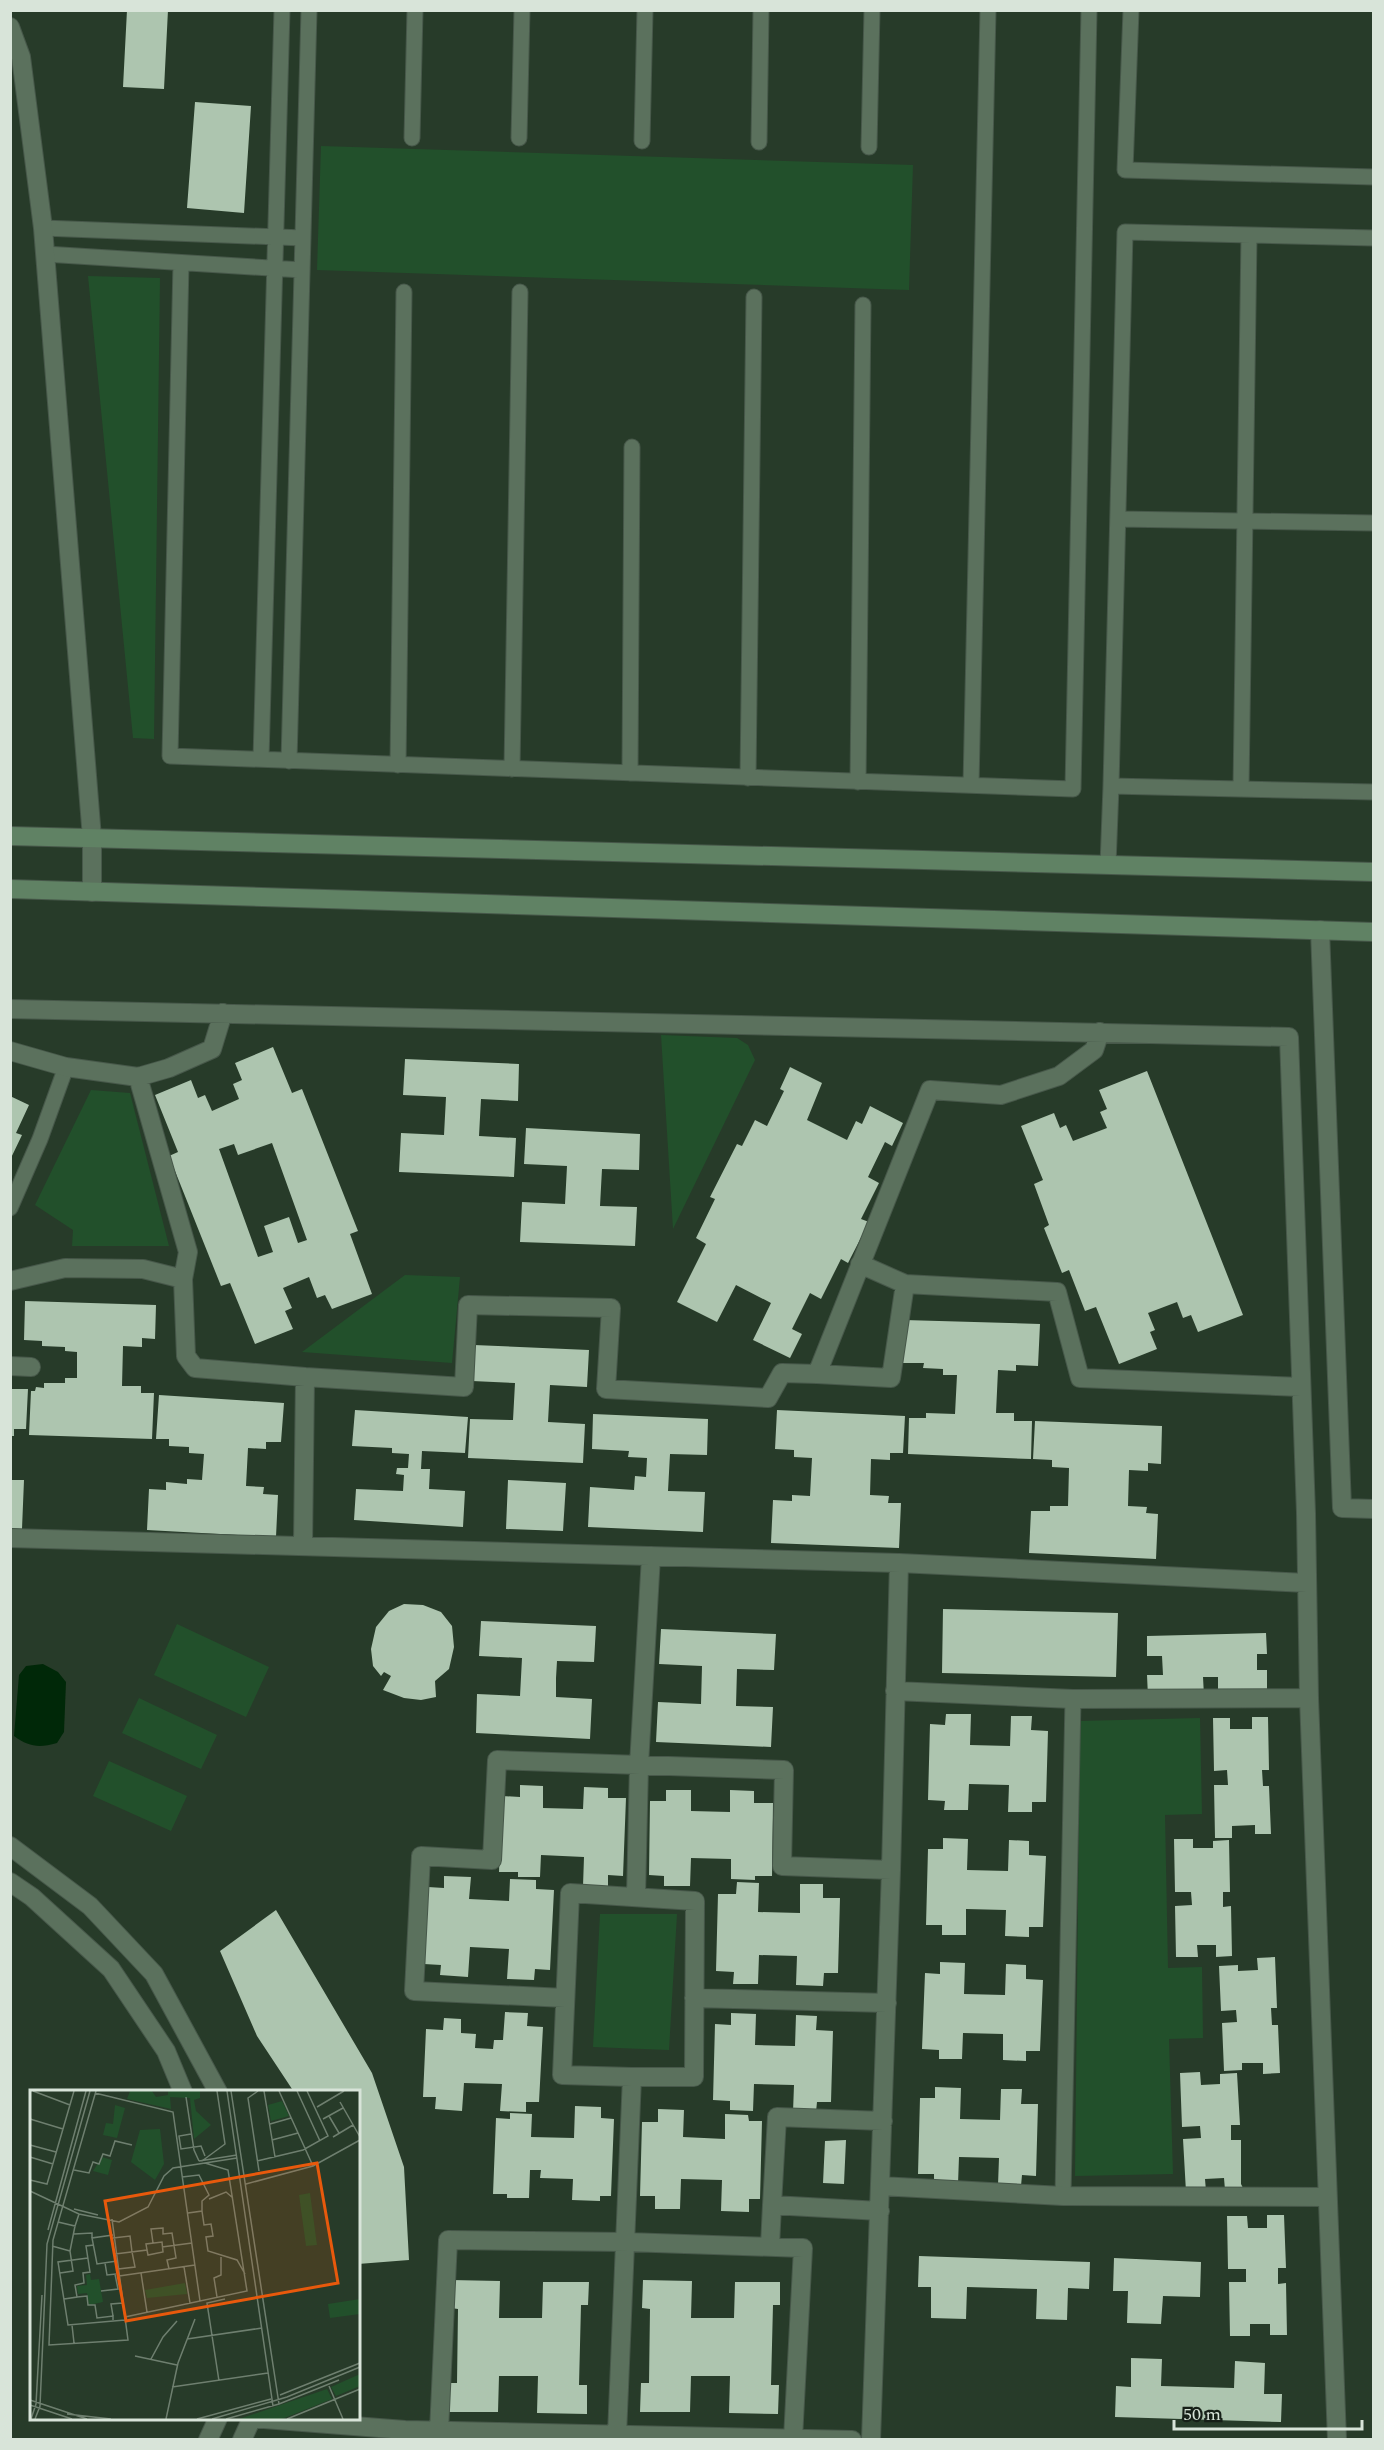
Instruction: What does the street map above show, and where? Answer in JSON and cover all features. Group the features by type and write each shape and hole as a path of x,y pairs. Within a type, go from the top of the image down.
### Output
{"street":[{"path":"10,27 43,228 92,838 92,892"},
{"path":"10,836 1374,872"},
{"path":"10,889 1374,932"},
{"path":"1320,930 1342,1508 1374,1509"},
{"path":"10,1009 1289,1036 1309,1698 1337,2439"},
{"path":"10,1051 66,1067 138,1077 169,1068 212,1049 224,1013"},
{"path":"817,1374 930,1090 1001,1095 1059,1076 1094,1050 1100,1032"},
{"path":"138,1077 188,1252 183,1279 186,1356 195,1368 464,1387 468,1305 611,1308 606,1389 768,1398 782,1373 891,1378 905,1284"},
{"path":"860,1264 905,1284 1057,1292 1080,1378 1301,1387"},
{"path":"10,1281 65,1268 143,1269 183,1279"},
{"path":"10,1366 31,1367"},
{"path":"303,1546 305,1377"},
{"path":"10,1538 899,1563 1307,1582"},
{"path":"636,1897 639,1765 651,1556"},
{"path":"871,2439 887,2002 899,1563"},
{"path":"895,1691 1073,1699 1309,1698"},
{"path":"565,1998 414,1991 421,1856 492,1860 496,1760 784,1770 782,1866 891,1870"},
{"path":"10,1846 90,1906 154,1974 217,2090"},
{"path":"10,1882 32,1897 111,1969 166,2051 183,2090"},
{"path":"570,1893 636,1897 695,1900 694,2077 562,2074 570,1893"},
{"path":"694,1998 887,2002"},
{"path":"617,2435 627,2242 632,2077"},
{"path":"770,2246 777,2117 883,2121"},
{"path":"880,2186 1063,2196 1327,2197"},
{"path":"772,2205 879,2211"},
{"path":"439,2431 448,2240 627,2242 803,2248 793,2439"},
{"path":"208,2439 217,2420"},
{"path":"242,2439 251,2420"},
{"path":"270,2420 399,2434 439,2431 695,2438 852,2439"}],"lane":[{"path":"261,759 282,10"},
{"path":"289,761 309,10"},
{"path":"412,138 415,10"},
{"path":"519,138 522,10"},
{"path":"642,141 645,10"},
{"path":"759,142 761,10"},
{"path":"869,147 872,10"},
{"path":"971,785 988,10"},
{"path":"181,263 170,756 1073,789 1089,10"},
{"path":"1131,10 1125,170 1374,177"},
{"path":"43,228 303,238"},
{"path":"1107,865 1125,232 1374,238"},
{"path":"1241,789 1249,235"},
{"path":"45,254 302,270"},
{"path":"398,765 404,292"},
{"path":"512,769 520,292"},
{"path":"748,777 754,297"},
{"path":"858,782 863,305"},
{"path":"630,773 632,447"},
{"path":"1118,519 1374,523"},
{"path":"1111,786 1374,792"},
{"path":"10,1208 40,1139 66,1067"},
{"path":"1063,2196 1073,1699"}],"shaded area":[{"path":"321,146 913,165 909,290 317,270"},
{"path":"88,276 160,278 154,739 133,738"},
{"path":"661,1035 737,1038 748,1045 755,1060 673,1229"},
{"path":"91,1090 130,1093 169,1246 72,1246 73,1230 35,1205"},
{"path":"405,1275 460,1277 452,1363 302,1352"},
{"path":"177,1624 269,1667 246,1717 154,1675"},
{"path":"43,1664 58,1672 66,1682 64,1732 57,1743 39,1746 29,1744 14,1736 19,1675 26,1666"},
{"path":"139,1698 217,1735 201,1769 122,1733"},
{"path":"1200,1718 1202,1814 1165,1815 1168,1968 1202,1967 1203,2038 1169,2039 1173,2174 1075,2176 1080,1721"},
{"path":"109,1761 187,1796 171,1831 93,1796"},
{"path":"600,1914 677,1914 669,2050 593,2047"}],"building":[{"path":"127,10 168,10 164,89 123,87"},
{"path":"195,102 251,106 244,213 187,208"},
{"path":"273,1047 292,1093 302,1089 358,1231 350,1234 372,1294 332,1309 325,1295 317,1298 309,1277 283,1288 292,1308 285,1311 293,1329 255,1344 230,1283 221,1286 169,1156 178,1152 155,1095 191,1080 198,1098 205,1095 212,1111 239,1099 233,1084 242,1080 235,1063","holes":["272,1143 307,1240 298,1243 289,1217 264,1226 273,1252 258,1257 219,1149 234,1144 238,1155"]},
{"path":"405,1059 519,1064 518,1101 481,1099 479,1136 516,1138 514,1177 399,1172 401,1133 444,1135 446,1097 403,1095"},
{"path":"790,1067 822,1083 807,1120 847,1140 856,1121 862,1124 870,1106 903,1123 892,1146 885,1142 868,1177 879,1183 861,1219 869,1222 848,1263 841,1259 821,1299 810,1293 792,1329 802,1334 790,1358 753,1340 771,1303 736,1285 717,1322 677,1302 706,1244 696,1238 715,1199 710,1197 737,1144 742,1146 755,1120 767,1126 784,1091 780,1089"},
{"path":"1147,1071 1243,1315 1198,1332 1191,1315 1183,1318 1177,1302 1148,1313 1155,1330 1150,1332 1157,1349 1119,1364 1096,1307 1085,1311 1069,1270 1062,1273 1044,1228 1049,1225 1034,1184 1043,1180 1021,1126 1054,1113 1060,1128 1066,1125 1073,1141 1107,1128 1100,1112 1107,1109 1099,1090"},
{"path":"10,1096 29,1105 16,1133 22,1135 10,1160"},
{"path":"526,1128 640,1134 639,1170 602,1169 600,1206 637,1207 635,1246 520,1242 522,1202 565,1204 567,1166 524,1164"},
{"path":"25,1301 156,1305 155,1339 142,1338 142,1347 123,1346 122,1386 141,1386 141,1393 154,1393 152,1439 29,1435 31,1391 35,1391 36,1387 44,1388 44,1383 65,1383 65,1378 77,1378 77,1352 65,1351 65,1347 42,1346 42,1341 24,1340"},
{"path":"904,1320 1040,1324 1038,1366 1016,1365 1016,1371 998,1370 996,1413 1014,1413 1014,1421 1032,1421 1031,1459 908,1454 909,1418 926,1418 926,1413 955,1414 957,1375 943,1375 943,1369 923,1368 924,1363 903,1363"},
{"path":"474,1345 589,1350 587,1387 550,1385 548,1422 585,1424 583,1463 468,1458 470,1419 513,1420 515,1383 472,1381"},
{"path":"10,1389 28,1389 26,1429 14,1429 14,1436 10,1436"},
{"path":"159,1395 284,1403 281,1442 266,1442 266,1449 248,1448 246,1486 264,1487 263,1494 278,1495 276,1537 147,1530 149,1489 166,1490 166,1482 187,1484 187,1479 202,1480 204,1454 189,1453 189,1447 169,1446 169,1439 156,1439"},
{"path":"355,1410 468,1417 465,1453 422,1451 421,1469 430,1469 429,1489 465,1491 463,1527 354,1520 356,1489 403,1491 404,1475 396,1474 397,1468 408,1468 409,1454 392,1453 392,1448 352,1446"},
{"path":"777,1410 905,1416 903,1453 890,1453 890,1460 871,1459 870,1495 889,1496 888,1503 901,1503 899,1548 771,1543 773,1500 792,1501 792,1495 810,1496 812,1458 794,1457 794,1450 775,1449"},
{"path":"593,1414 708,1419 707,1455 670,1454 668,1491 705,1492 703,1532 588,1527 590,1487 634,1490 635,1476 646,1477 647,1458 628,1457 629,1451 592,1449"},
{"path":"1035,1421 1162,1426 1161,1464 1148,1463 1148,1471 1129,1470 1128,1506 1147,1507 1146,1513 1158,1514 1156,1559 1029,1553 1031,1511 1050,1511 1050,1506 1068,1506 1069,1468 1052,1467 1052,1460 1033,1459"},
{"path":"10,1480 24,1480 22,1529 10,1528"},
{"path":"508,1480 566,1483 563,1531 506,1529"},
{"path":"404,1604 423,1605 441,1612 452,1626 454,1647 449,1669 435,1681 436,1697 421,1700 404,1698 383,1690 391,1676 384,1672 381,1676 373,1666 371,1649 376,1627 389,1611"},
{"path":"943,1609 1118,1613 1116,1677 942,1673"},
{"path":"481,1621 596,1626 594,1662 557,1661 556,1678 556,1697 592,1699 590,1739 476,1733 477,1694 520,1696 522,1658 479,1656"},
{"path":"661,1629 776,1634 774,1670 737,1669 736,1706 773,1707 771,1747 656,1742 658,1702 701,1704 702,1666 659,1664"},
{"path":"1266,1633 1267,1654 1257,1654 1257,1670 1267,1670 1267,1694 1218,1695 1218,1677 1203,1677 1204,1696 1148,1697 1147,1675 1163,1675 1162,1656 1147,1656 1147,1636"},
{"path":"946,1714 971,1714 970,1745 1010,1746 1011,1716 1032,1716 1031,1730 1048,1731 1046,1802 1032,1802 1032,1812 1008,1812 1009,1785 969,1784 968,1810 944,1810 945,1801 928,1800 930,1724 945,1725"},
{"path":"1252,1717 1268,1717 1269,1770 1262,1770 1263,1786 1269,1786 1271,1834 1255,1834 1255,1825 1232,1826 1232,1838 1215,1838 1214,1785 1228,1785 1227,1770 1214,1771 1213,1718 1230,1718 1230,1729 1252,1729"},
{"path":"520,1785 543,1786 543,1808 583,1809 584,1787 608,1788 608,1798 626,1798 623,1876 608,1875 608,1887 583,1886 584,1857 541,1855 540,1877 518,1877 518,1872 499,1872 502,1796 520,1797"},
{"path":"666,1790 691,1790 691,1811 730,1812 730,1790 754,1791 754,1803 773,1803 772,1876 755,1876 755,1880 731,1879 731,1859 691,1858 690,1886 664,1886 664,1876 649,1875 650,1801 666,1801"},
{"path":"943,1838 968,1839 967,1870 1008,1871 1009,1840 1029,1841 1029,1855 1046,1856 1043,1927 1029,1927 1029,1937 1005,1936 1006,1910 966,1909 966,1935 942,1935 942,1925 926,1925 928,1849 943,1849"},
{"path":"1174,1839 1193,1839 1193,1848 1213,1848 1213,1841 1229,1840 1230,1892 1223,1892 1223,1907 1231,1906 1232,1956 1216,1957 1216,1945 1197,1945 1198,1957 1176,1957 1175,1906 1192,1905 1191,1892 1175,1892"},
{"path":"444,1876 471,1877 469,1899 509,1901 510,1879 536,1880 536,1889 554,1890 550,1970 535,1969 534,1980 507,1979 509,1949 470,1947 468,1977 440,1975 441,1965 424,1964 428,1887 444,1888"},
{"path":"737,1882 759,1883 758,1912 800,1913 800,1884 823,1884 823,1898 840,1898 838,1973 824,1973 823,1986 796,1985 797,1956 759,1955 758,1984 733,1984 734,1972 716,1971 718,1894 736,1894"},
{"path":"276,1910 372,2073 404,2167 409,2260 360,2264 360,2090 293,2090 257,2036 220,1951"},
{"path":"1275,1957 1277,2008 1271,2008 1272,2025 1278,2025 1280,2073 1263,2074 1263,2063 1242,2063 1242,2070 1224,2071 1222,2023 1237,2022 1236,2010 1221,2011 1219,1966 1238,1965 1238,1971 1258,1970 1257,1958"},
{"path":"940,1962 965,1963 964,1994 1005,1995 1006,1964 1026,1965 1026,1979 1043,1980 1040,2051 1026,2051 1026,2061 1003,2060 1003,2034 963,2033 962,2059 939,2059 939,2050 922,2049 925,1973 940,1974"},
{"path":"505,2012 528,2013 527,2026 543,2027 539,2102 526,2102 526,2112 500,2111 502,2084 464,2083 462,2111 435,2109 436,2097 423,2097 426,2029 443,2030 444,2018 461,2019 461,2033 476,2034 475,2048 493,2049 494,2040 503,2040"},
{"path":"731,2013 756,2014 755,2045 795,2046 796,2015 817,2016 816,2030 833,2031 831,2102 817,2102 816,2112 793,2112 794,2085 754,2084 753,2111 730,2110 730,2101 713,2100 715,2024 731,2025"},
{"path":"1200,2072 1201,2085 1220,2084 1220,2074 1237,2073 1240,2125 1231,2125 1231,2140 1241,2140 1241,2184 1243,2188 1225,2190 1224,2178 1205,2179 1206,2191 1186,2192 1183,2139 1201,2138 1200,2126 1182,2127 1180,2073"},
{"path":"935,2087 961,2088 960,2119 1000,2120 1001,2089 1022,2089 1021,2104 1038,2104 1036,2176 1022,2175 1021,2186 998,2185 999,2158 959,2157 958,2184 934,2183 934,2174 918,2174 920,2098 935,2098"},
{"path":"575,2106 601,2107 601,2118 614,2119 611,2196 600,2196 600,2201 572,2200 573,2179 540,2178 541,2170 530,2170 529,2198 507,2198 507,2194 493,2194 496,2118 510,2119 510,2113 532,2114 531,2137 574,2138"},
{"path":"658,2109 684,2110 683,2137 725,2139 725,2114 748,2115 749,2121 762,2121 760,2199 749,2199 749,2212 721,2211 722,2180 681,2179 680,2209 655,2209 655,2196 640,2196 642,2122 658,2122"},
{"path":"846,2140 844,2184 823,2183 825,2141"},
{"path":"1267,2215 1284,2215 1286,2268 1278,2268 1278,2284 1286,2283 1287,2335 1270,2335 1270,2324 1250,2324 1250,2336 1230,2336 1229,2282 1246,2282 1246,2269 1228,2269 1227,2216 1247,2216 1248,2228 1267,2228"},
{"path":"919,2256 1090,2262 1089,2289 1068,2288 1067,2320 1036,2319 1037,2289 967,2287 966,2319 931,2318 931,2287 918,2287"},
{"path":"1114,2258 1201,2262 1200,2297 1163,2296 1161,2324 1127,2323 1128,2291 1113,2291"},
{"path":"451,2280 500,2281 499,2318 542,2318 543,2282 589,2282 588,2305 581,2305 579,2385 587,2385 587,2414 537,2413 538,2376 499,2376 498,2412 449,2412 449,2383 457,2383 458,2309 451,2308"},
{"path":"643,2280 692,2281 691,2318 734,2318 735,2282 780,2282 780,2305 773,2305 771,2385 779,2385 778,2414 729,2413 730,2376 691,2376 690,2412 640,2412 641,2383 649,2383 650,2309 642,2308"},
{"path":"1131,2358 1162,2359 1161,2386 1234,2388 1235,2361 1265,2363 1264,2394 1282,2394 1281,2422 1115,2417 1116,2386 1131,2387"}]}
